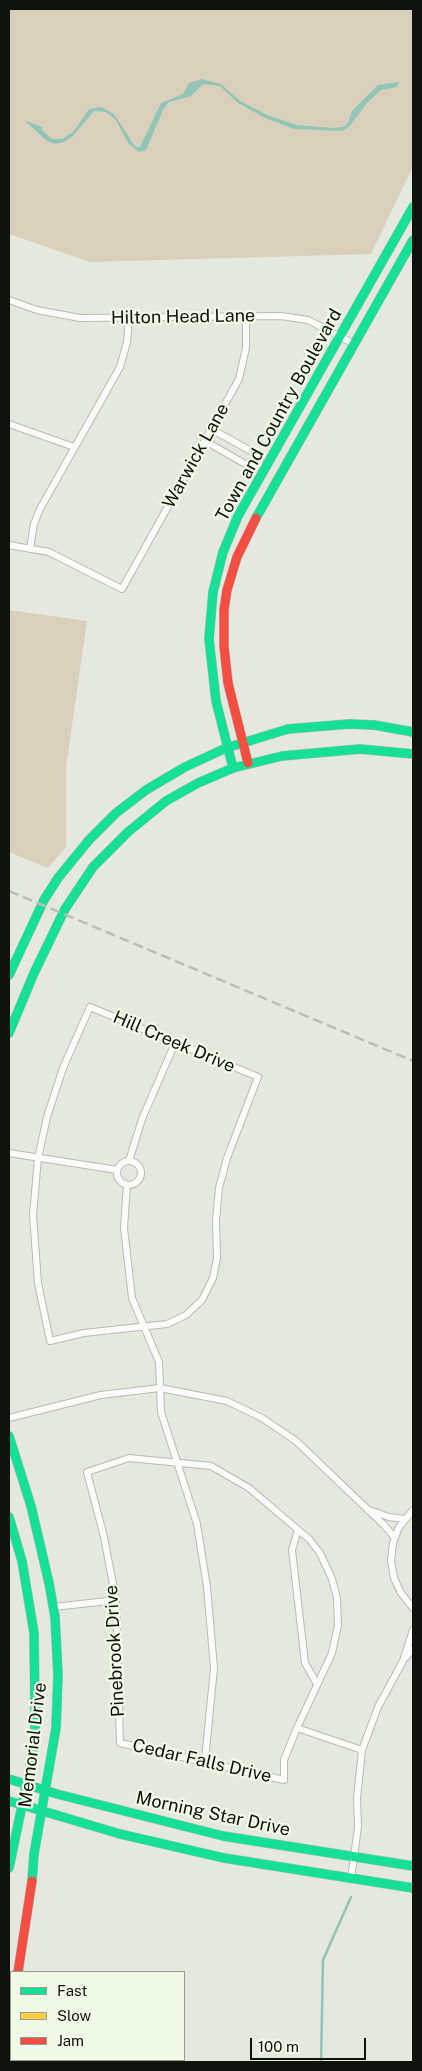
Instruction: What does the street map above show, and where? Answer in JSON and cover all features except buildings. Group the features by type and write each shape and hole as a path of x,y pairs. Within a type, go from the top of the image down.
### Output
{"main road":[{"name":"Town and Country Boulevard","path":"232,768 216,701 209,640 213,596 223,552 238,516 256,484 263,466 341,337 413,207"},
{"name":"Town and Country Boulevard","path":"248,763 228,683 224,646 226,597 237,557 270,492 413,240"},
{"path":"256,484 270,492"},
{"path":"213,596 226,597"},
{"path":"9,975 44,900 89,840 116,813 146,790 185,767 226,748 288,729 349,724 374,725 413,732"},
{"path":"9,1033 34,973 65,909 93,867 128,832 166,801 198,783 248,763 315,751 351,749 413,754"},
{"name":"Memorial Drive","path":"9,1436 19,1473 31,1506 54,1608 57,1693 56,1728 43,1812 34,1854 29,1909 18,1971"},
{"name":"Memorial Drive","path":"9,1517 22,1561 34,1633 35,1743 24,1784 9,1868"},
{"name":"Morning Star Drive","path":"9,1779 46,1791 222,1836 413,1866"},
{"path":"9,1801 20,1806 120,1834 224,1858 413,1888"},
{"path":"9,2030 10,2010"}],"street":[{"name":"Hilton Head Lane","path":"9,300 37,310 80,318 281,316 308,320 354,344"},
{"name":"Warwick Lane","path":"30,548 66,558 122,589 240,379 246,348 246,317"},
{"path":"9,545 30,548 34,524 40,509 120,366 127,342 129,318"},
{"path":"9,424 74,447"},
{"path":"205,441 254,469 263,466 260,456 211,429"},
{"name":"Hill Creek Drive","path":"38,1158 47,1117 63,1068 90,1007 258,1077 227,1158 219,1188 216,1220 217,1258 213,1278 202,1300 186,1314 167,1324 143,1327"},
{"path":"128,1161 142,1120 175,1043"},
{"path":"9,1154 117,1170"},
{"path":"38,1158 33,1215 38,1283 50,1342 84,1333 143,1327"},
{"path":"128,1161 137,1164 141,1172 136,1183 127,1185 118,1178 117,1170 121,1164 128,1161"},
{"path":"127,1185 124,1228 132,1298 159,1362 161,1412 197,1524 209,1605 214,1668 205,1760"},
{"path":"9,1418 101,1395 160,1388 227,1401 262,1418 296,1441 367,1508 395,1538"},
{"name":"Pinebrook Drive","path":"120,1743 116,1600 104,1537 87,1472 129,1458 179,1464"},
{"path":"179,1464 195,1463 212,1466 249,1488 298,1530 320,1554 332,1579 337,1598 338,1625 332,1652 297,1728 362,1750"},
{"path":"367,1508 389,1517 405,1519"},
{"path":"413,1510 405,1519 395,1538 391,1561 394,1578 401,1593 413,1609"},
{"path":"298,1530 292,1550 305,1663 317,1684"},
{"path":"54,1608 116,1600"},
{"path":"351,1878 362,1750 378,1707 403,1661 413,1630"},
{"path":"403,1661 413,1649"},
{"name":"Cedar Falls Drive","path":"120,1743 205,1760 284,1780 284,1760 297,1728"}],"shaded area":[{"path":"9,9 413,9 413,166 371,254 90,262 9,234"},
{"path":"9,610 87,621 66,767 66,847 48,868 9,852"}],"water":[{"path":"202,79 221,84 240,101 267,115 297,125 333,128 343,127 348,123 352,111 378,85 399,82 397,87 381,90 367,103 349,127 342,131 294,129 265,118 238,103 220,86 203,84 191,96 169,102 163,110 146,150 139,152 128,143 116,120 106,112 94,111 72,137 64,142 55,144 47,141 24,120 42,127 42,130 52,139 62,139 73,132 89,109 101,107 114,114 132,142 136,147 140,147 161,103 183,94 189,83"}],"waterway":[{"path":"321,2062 323,1960 351,1897"}],"railway":[{"path":"9,891 413,1061"}],"traffic: fast":[{"path":"233,768 216,701 209,639 213,592 223,552 238,516 413,207"},
{"path":"256,518 413,240"},
{"path":"9,975 44,900 58,878 89,840 116,813 146,790 185,767 226,748 288,729 349,724 374,725 413,732"},
{"path":"9,1033 34,973 65,909 93,867 128,832 166,801 198,783 233,768 282,756 360,749 413,754"},
{"path":"9,1436 31,1506 49,1583 55,1617 58,1675 56,1728 34,1854 32,1881"},
{"path":"9,1517 22,1561 34,1633 35,1709 35,1743 9,1868"},
{"path":"9,1779 57,1794 223,1836 413,1866"},
{"path":"9,1801 120,1834 224,1858 413,1888"}],"traffic: slow":[{"path":"9,2031 10,2022"}],"traffic: jam":[{"path":"248,763 228,683 224,646 224,610 227,590 237,557 256,518"},
{"path":"18,1971 32,1881"}]}
